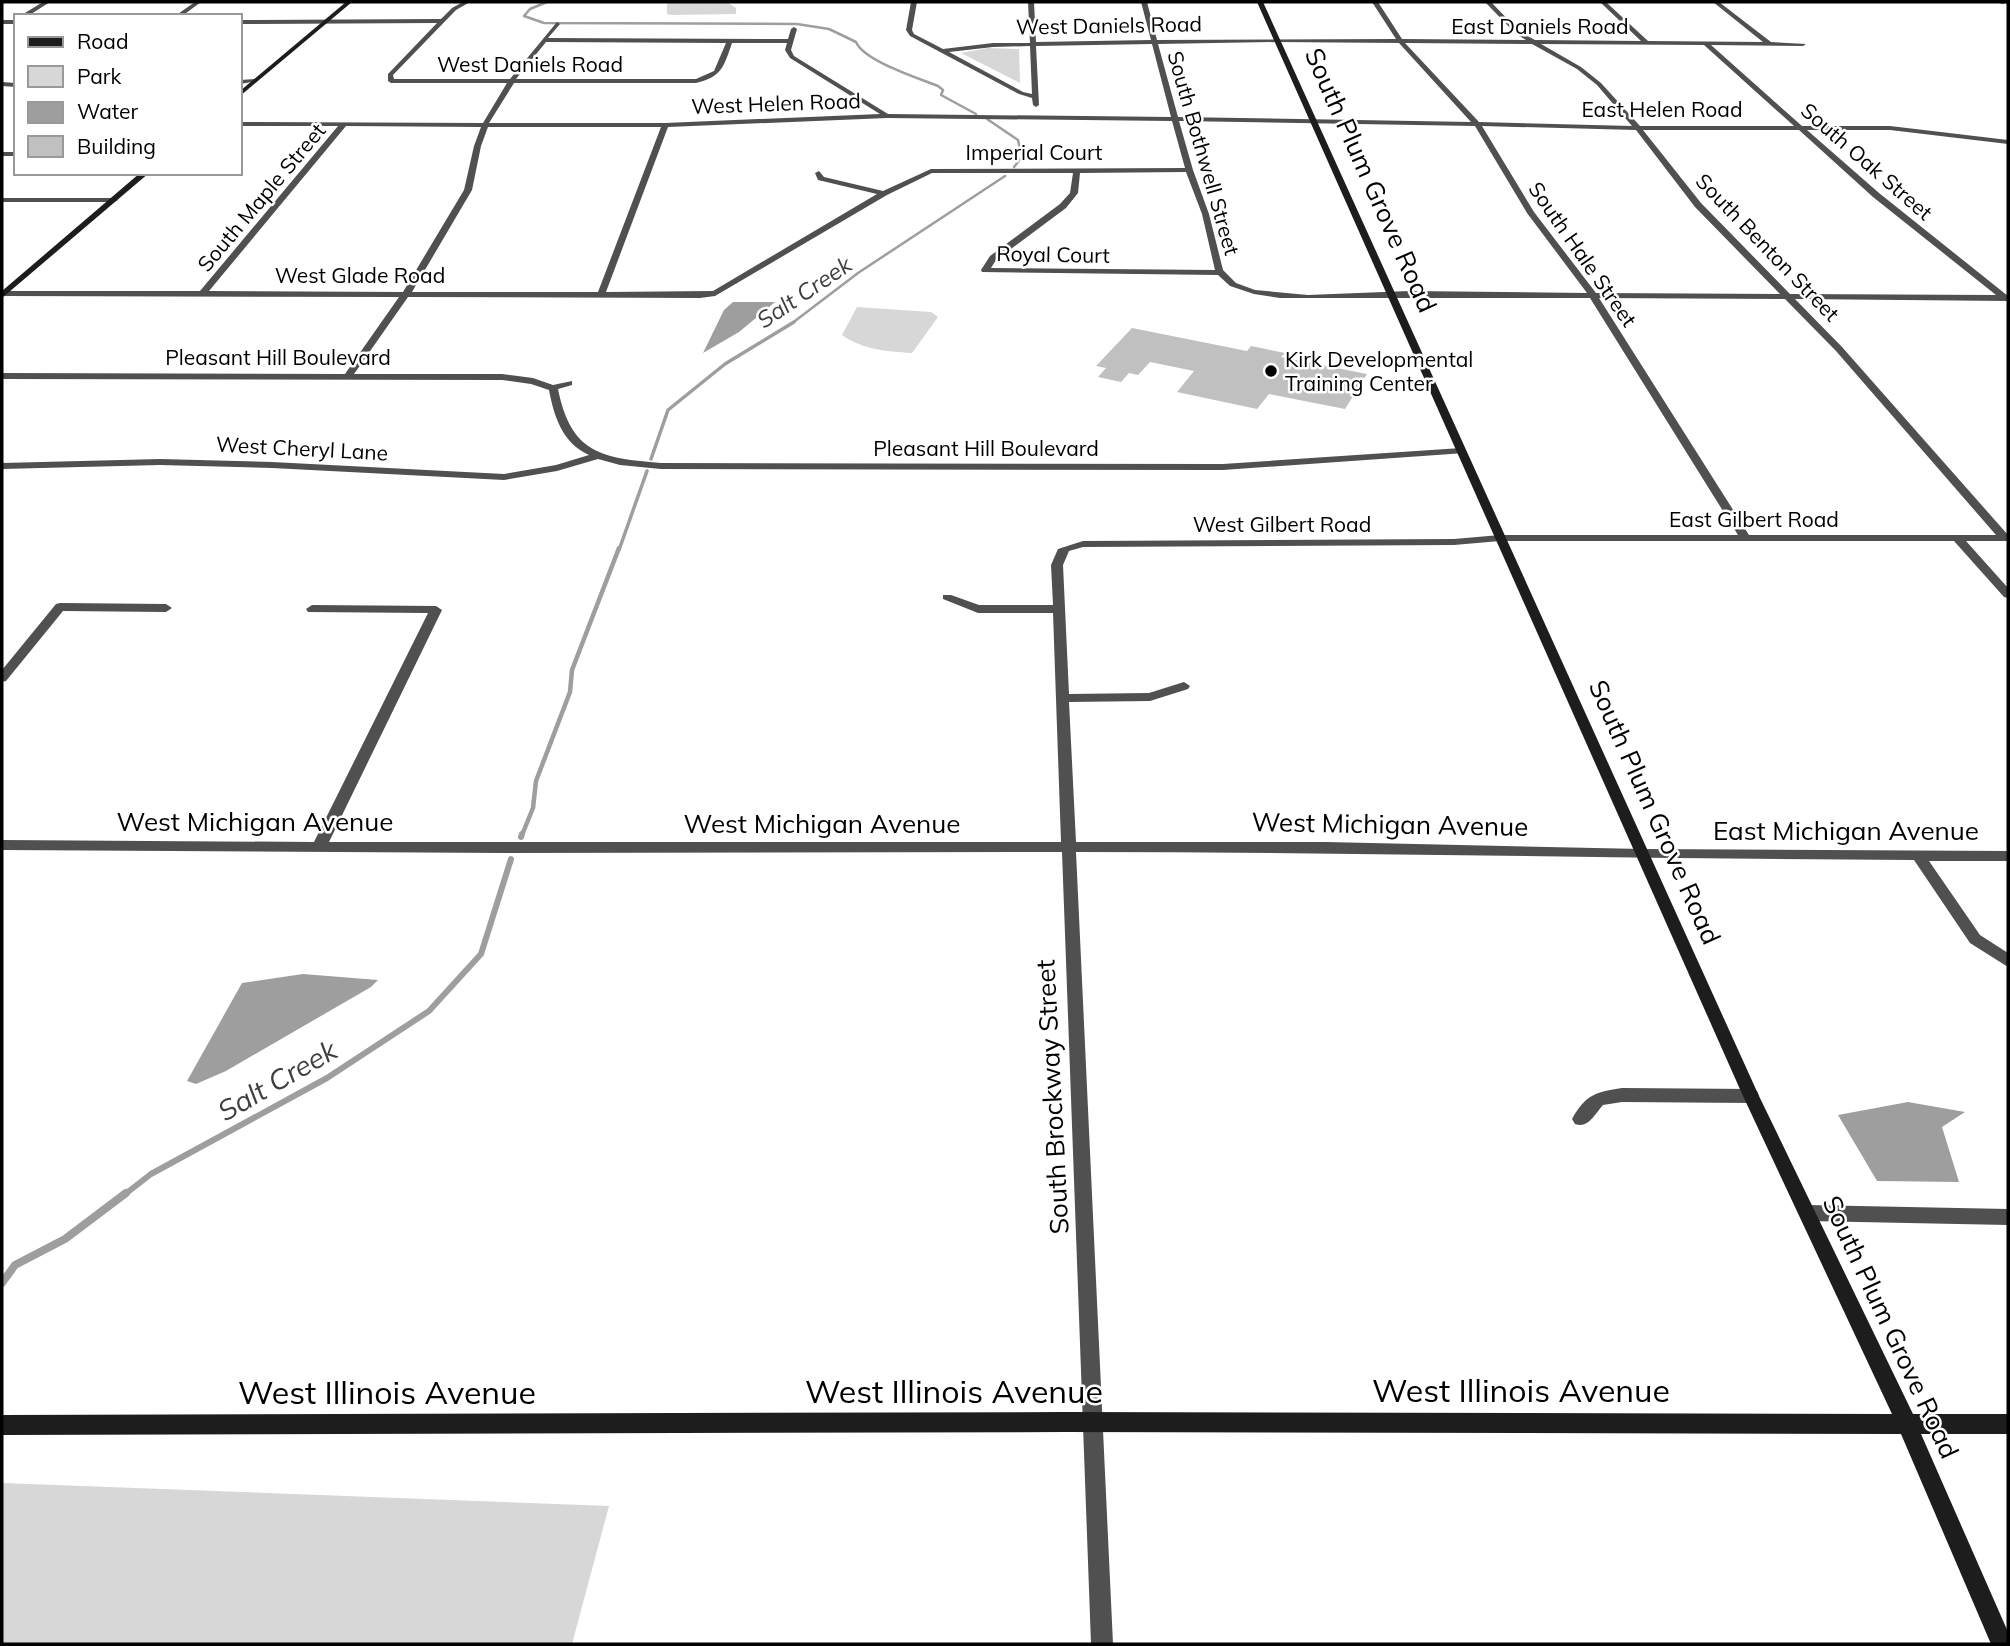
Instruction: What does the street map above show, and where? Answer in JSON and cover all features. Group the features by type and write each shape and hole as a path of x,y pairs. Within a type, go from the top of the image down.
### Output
{"main road":[{"path":"242,91 349,2"},
{"name":"South Plum Grove Road","path":"1260,2 1752,1096 1906,1422 2002,1644"},
{"path":"3,294 143,175"},
{"name":"West Illinois Avenue","path":"2,1425 1094,1422 2008,1424"}],"street":[{"path":"26,14 47,2"},
{"path":"181,14 198,2"},
{"path":"242,22 441,21 467,2"},
{"path":"914,2 909,30 912,35 1021,93 1036,97"},
{"path":"1031,2 1036,117"},
{"name":"South Bothwell Street","path":"1144,2 1188,170 1201,193 1220,272 1233,285 1283,296 1350,298 1391,294"},
{"name":"South Hale Street","path":"1375,2 1402,43 1478,125 1531,214 1593,295 1746,538"},
{"name":"South Benton Street","path":"1488,2 1518,33 1588,75 1638,128 1698,205 1790,296 2006,538"},
{"path":"1603,2 1648,44"},
{"path":"1716,2 1770,44"},
{"name":"West Daniels Road","path":"441,21 390,75 391,81 696,81 716,74 730,41"},
{"path":"348,376 408,293 467,193 478,140 486,125 512,82 558,24"},
{"path":"794,29 788,50 792,57 887,116"},
{"path":"544,40 790,41"},
{"name":"West Daniels Road","path":"942,51 982,45 1278,40"},
{"name":"East Daniels Road","path":"1278,40 1803,44"},
{"name":"South Oak Street","path":"1706,44 1876,195 2007,299"},
{"path":"242,82 254,81"},
{"name":"West Helen Road","path":"242,124 665,125 887,116 1314,120"},
{"name":"East Helen Road","path":"1314,120 1638,128 1800,126 1920,130 2008,142"},
{"name":"South Maple Street","path":"204,292 344,124"},
{"path":"601,295 665,125"},
{"name":"Royal Court","path":"1077,170 1074,193 1063,206 993,258 985,270 1220,272"},
{"name":"Imperial Court","path":"715,293 910,178 931,171 1188,170"},
{"path":"819,173 821,178 884,193"},
{"path":"2,200 114,200"},
{"name":"West Glade Road","path":"3,294 715,293"},
{"path":"1391,294 2007,299"},
{"name":"Pleasant Hill Boulevard","path":"2,376 502,377 533,381 553,388 555,403 567,436 597,456 631,464 661,466 1257,466 1461,451"},
{"path":"553,388 569,383"},
{"name":"West Cheryl Lane","path":"2,466 160,462 272,464 504,477 557,468 597,456"},
{"name":"East Gilbert Road","path":"1500,538 2006,538"},
{"name":"West Gilbert Road","path":"1064,548 1083,544 1454,542 1500,538"},
{"path":"1957,538 2008,596"},
{"name":"South Brockway Street","path":"1064,548 1057,565 1102,1644"},
{"path":"947,597 978,609 1059,609"},
{"path":"2,678 60,607 166,608"},
{"path":"312,609 436,610 320,845"},
{"path":"1062,698 1150,697 1184,686"},
{"name":"West Michigan Avenue","path":"2,845 695,848 1068,845 1642,854"},
{"name":"East Michigan Avenue","path":"1642,854 2008,856"},
{"path":"1918,855 1975,939 2008,961"},
{"path":"1581,1119 1598,1099 1622,1095 1752,1096"},
{"path":"1808,1213 2008,1217"}],"green space":[{"path":"667,2 727,2 736,8 736,14 671,15 667,14"},
{"path":"988,48 1019,49 1020,83 961,53"},
{"path":"857,307 931,312 938,317 912,353 884,350 858,344 842,335"},
{"path":"2,1483 609,1506 572,1644 2,1644"}],"water":[{"path":"733,302 775,302 739,332 703,353 724,310"},
{"path":"303,974 378,980 371,987 226,1071 196,1084 187,1081 242,983"},
{"path":"1908,1102 1965,1112 1942,1127 1959,1182 1877,1181 1838,1115"}],"building":[{"name":"Kirk Developmental Training Center","path":"1132,328 1247,351 1251,346 1285,353 1281,357 1367,374 1345,409 1269,394 1257,409 1177,392 1194,371 1150,362 1138,375 1129,373 1121,382 1098,377 1106,368 1096,366"}],"waterway":[{"name":"Salt Creek","path":"547,2 530,9 524,16 544,23 797,24 829,29 856,42 869,56 880,62 938,86 943,90 941,95 976,114"},
{"name":"Salt Creek","path":"987,119 1018,140 1022,157 1014,167"},
{"name":"Salt Creek","path":"792,323 858,273 1005,176"},
{"name":"Salt Creek","path":"651,459 668,410 725,364 792,323"},
{"name":"Salt Creek","path":"619,550 647,471"},
{"name":"Salt Creek","path":"522,835 533,808 536,781 570,692 572,670 619,548"},
{"name":"Salt Creek","path":"124,1195 151,1174 327,1078 429,1011 481,954 511,859"},
{"name":"Salt Creek","path":"2,1283 15,1265 65,1239 126,1193"}],"railway":[{"path":"2000,2 2008,3"}],"place":[{"name":"Kirk Developmental Training Center","path":"1271,371"}]}
